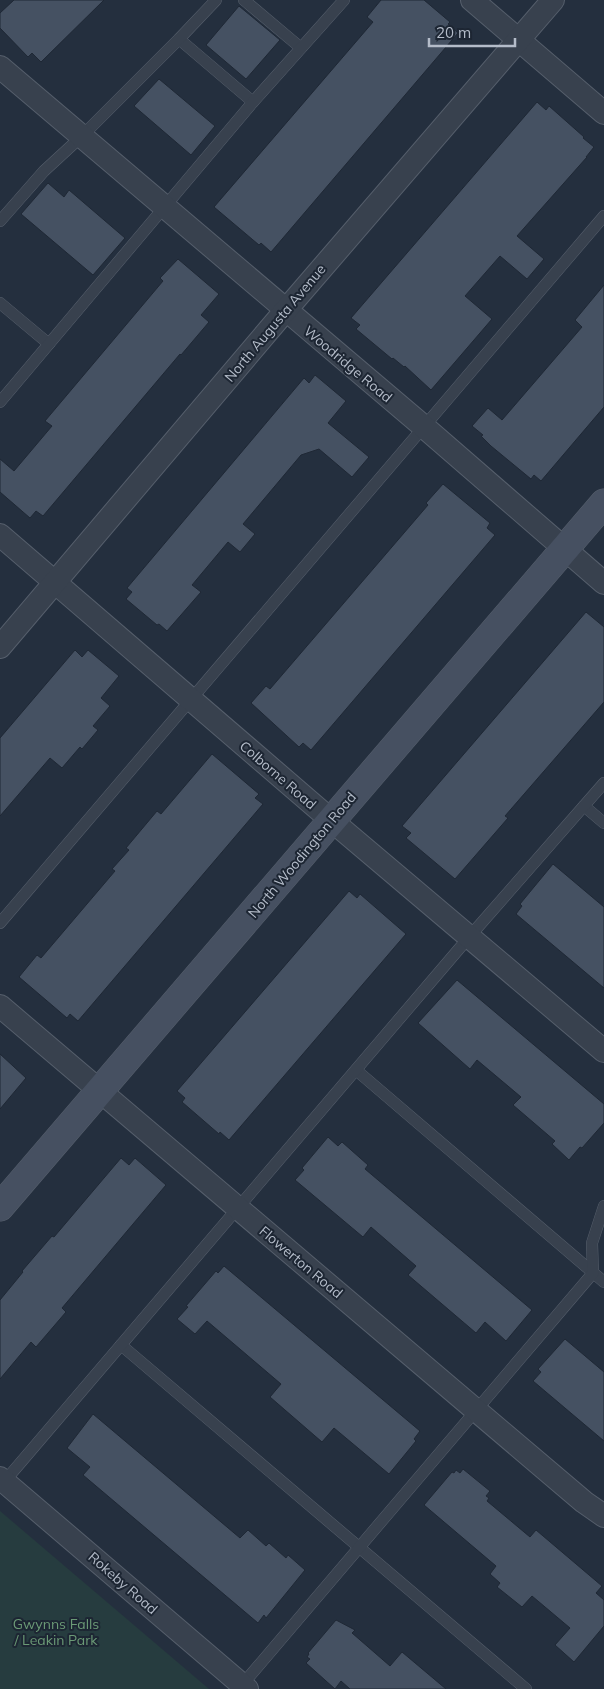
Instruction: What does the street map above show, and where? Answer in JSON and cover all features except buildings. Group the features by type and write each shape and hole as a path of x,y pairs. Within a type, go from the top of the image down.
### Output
{"street":[{"path":"472,0 604,113"},
{"name":"North Augusta Avenue","path":"0,648 285,311 553,0"},
{"name":"Woodridge Road","path":"0,67 285,311 423,426 604,583"},
{"name":"North Woodington Road","path":"0,1207 604,503"},
{"name":"Colborne Road","path":"0,535 190,700 604,1051"},
{"name":"Flowerton Road","path":"0,1006 476,1411 584,1502 604,1516"},
{"name":"Rokeby Road","path":"2,1480 244,1687"}],"lane":[{"path":"0,221 44,171 82,136 216,0"},
{"path":"244,0 301,48"},
{"path":"0,402 253,102 344,0"},
{"path":"179,39 253,102"},
{"path":"0,923 604,216"},
{"path":"0,303 49,344"},
{"path":"2,1480 122,1345 470,936 604,783"},
{"path":"584,806 604,823"},
{"path":"356,1070 599,1271"},
{"path":"604,1206 592,1243 599,1271 604,1282"},
{"path":"244,1687 358,1547 599,1271"},
{"path":"122,1345 526,1689"}],"green space":[{"name":"Gwynns Falls / Leakin Park","path":"0,1511 209,1689 0,1689"}]}
